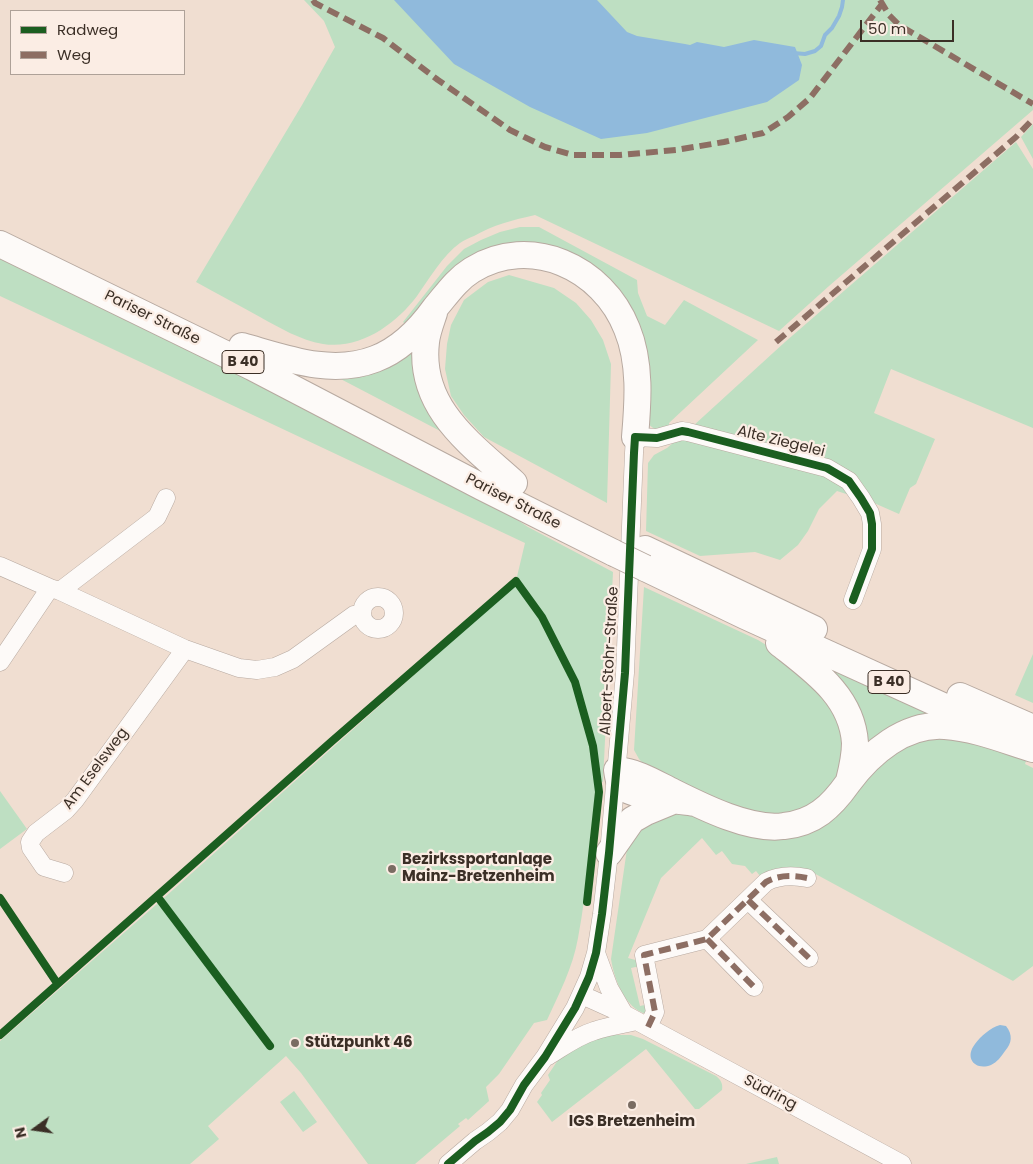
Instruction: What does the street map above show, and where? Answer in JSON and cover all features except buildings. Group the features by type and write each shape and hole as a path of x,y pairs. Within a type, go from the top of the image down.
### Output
{"highway":[{"name":"Pariser Straße","path":"0,228 242,346 514,483 614,544"},
{"name":"Pariser Straße","path":"0,244 252,367 474,482 645,559 1033,728"},
{"name":"B 40","path":"242,346 309,364 344,366 359,364 380,357 394,349 414,333 435,310 449,290 477,267 497,259 539,256 560,262 579,271 606,294 618,311 627,329 634,353 637,374 635,437"},
{"name":"B 40","path":"435,310 426,341 426,352 428,377 437,401 444,415 455,428 514,483"},
{"name":"Pariser Straße","path":"645,559 745,616 1033,747"},
{"name":"B 40","path":"745,616 807,665 830,686 842,702 852,723 855,744 849,781"},
{"name":"B 40","path":"617,770 620,784 628,791 685,802 754,825 783,827 804,822 824,810 867,761 883,747 912,730 943,726 968,729 1033,747"},
{"path":"609,853 632,820 646,812 685,802"}],"street":[{"name":"Alte Ziegelei","path":"635,437 657,438 682,431 688,432 826,468 849,481 870,513 872,524 872,548 853,600"},
{"name":"Albert-Stohr-Straße","path":"448,1164 474,1141 483,1126 524,1085 545,1057 582,995 596,953 609,853 625,673 635,437"},
{"path":"0,662 55,590 157,517 166,498"},
{"path":"0,566 185,649 240,668 257,670 275,667 293,658 354,615 362,614"},
{"name":"Am Eselsweg","path":"64,873 44,867 31,848 30,842 32,838 66,810 75,800 185,649"},
{"path":"545,1057 593,1031 636,1021 655,1012 644,955 707,939 766,882 780,876 807,878"},
{"path":"748,900 809,958"},
{"path":"707,939 754,987"},
{"path":"596,953 609,988 636,1021"},
{"name":"Südring","path":"582,995 636,1021 902,1164"}],"green space":[{"path":"304,0 1033,0 1033,110 779,331 535,215 496,226 460,243 442,261 417,296 399,316 376,333 350,343 337,345 323,344 306,340 290,333 196,282 335,47 324,21"},
{"path":"1033,124 1033,159 1021,137"},
{"path":"1016,142 1033,169 1033,428 891,369 874,413 935,439 916,484 910,488 899,514 874,503 837,491 819,509 808,531 798,545 780,560 755,552 700,556 646,531 648,463 654,455 667,448 693,426 785,342"},
{"path":"520,227 539,227 637,280 638,293 647,316 665,325 684,300 758,340 669,423 669,430 657,431 648,424 630,320 523,249 410,328 403,322 447,266 464,249 500,232"},
{"name":"Bezirkssportanlage Mainz-Bretzenheim","path":"0,253 495,505 528,527 613,572 603,782 595,779 596,799 593,829 581,918 573,959 547,1020 534,1023 499,1074 486,1087 489,1101 468,1120 466,1118 458,1124 460,1126 415,1164 368,1164 301,1073 286,1056 208,1126 219,1139 190,1164 0,1164 0,1041 165,897 515,585 525,543 0,296"},
{"path":"509,275 554,288 576,303 591,320 603,340 611,364 607,503 484,437 464,415 451,396 445,369 451,325 464,300 488,282"},
{"path":"415,338 444,433 333,375"},
{"path":"644,587 758,640 794,662 846,723 840,782 803,814 752,817 647,768 639,759 634,750"},
{"path":"1033,654 1033,703 1015,695"},
{"path":"814,660 950,721 864,758"},
{"path":"941,732 1027,758 1025,764 1033,768 1033,966 1013,981 810,871 760,876 756,871 752,874 745,866 732,864 722,851 716,855 702,838 661,878 628,958 639,961 640,966 631,968 640,1006 649,1004 646,1014 632,1006 618,984 611,959 627,849 644,825 673,808 770,834 887,750"},
{"path":"0,791 27,829 0,849"},
{"path":"607,1035 631,1035 643,1039 716,1076 721,1082 722,1090 699,1109 695,1109 646,1049 552,1122 537,1102 550,1080 548,1075 560,1057 570,1048"},
{"path":"294,1091 317,1122 303,1132 280,1102"},
{"path":"777,1157 779,1164 746,1164"}],"water":[{"path":"394,0 597,0 627,32 637,36 690,45 697,42 724,47 754,40 795,47 802,65 799,80 767,102 647,133 601,139 530,107 454,64"},
{"path":"1000,1025 1006,1026 1010,1033 1011,1039 1007,1048 999,1059 991,1065 976,1065 971,1058 972,1049 975,1044 983,1035"}],"waterway":[{"path":"793,53 805,54 815,51 821,46 825,35 839,16 843,0"}],"marked path":[{"path":"313,0 315,3 383,38 438,80 510,130 545,147 573,155 620,155 676,150 763,133 788,117 810,98 882,4"},
{"path":"880,0 889,15 899,25 1033,104"},
{"path":"776,342 1016,137 1033,119"},
{"path":"648,1027 655,1012 644,955 707,939 766,882 786,876 807,878"},
{"path":"748,900 809,958"},
{"path":"707,939 754,987"}],"cycle path":[{"path":"448,1164 500,1122 510,1110 524,1085 545,1057 575,1008 589,977 596,953 609,853 625,673 635,437 657,438 682,431 688,432 827,468 849,481 870,513 872,524 872,549 853,600"},
{"path":"0,1035 516,581 542,617 575,682 593,746 599,792 587,902"},
{"path":"157,896 270,1046"},
{"path":"0,898 57,983"}],"place":[{"name":"Bezirkssportanlage Mainz-Bretzenheim","path":"392,869"},
{"name":"Stützpunkt 46","path":"295,1043"},
{"name":"IGS Bretzenheim","path":"632,1105"}]}
